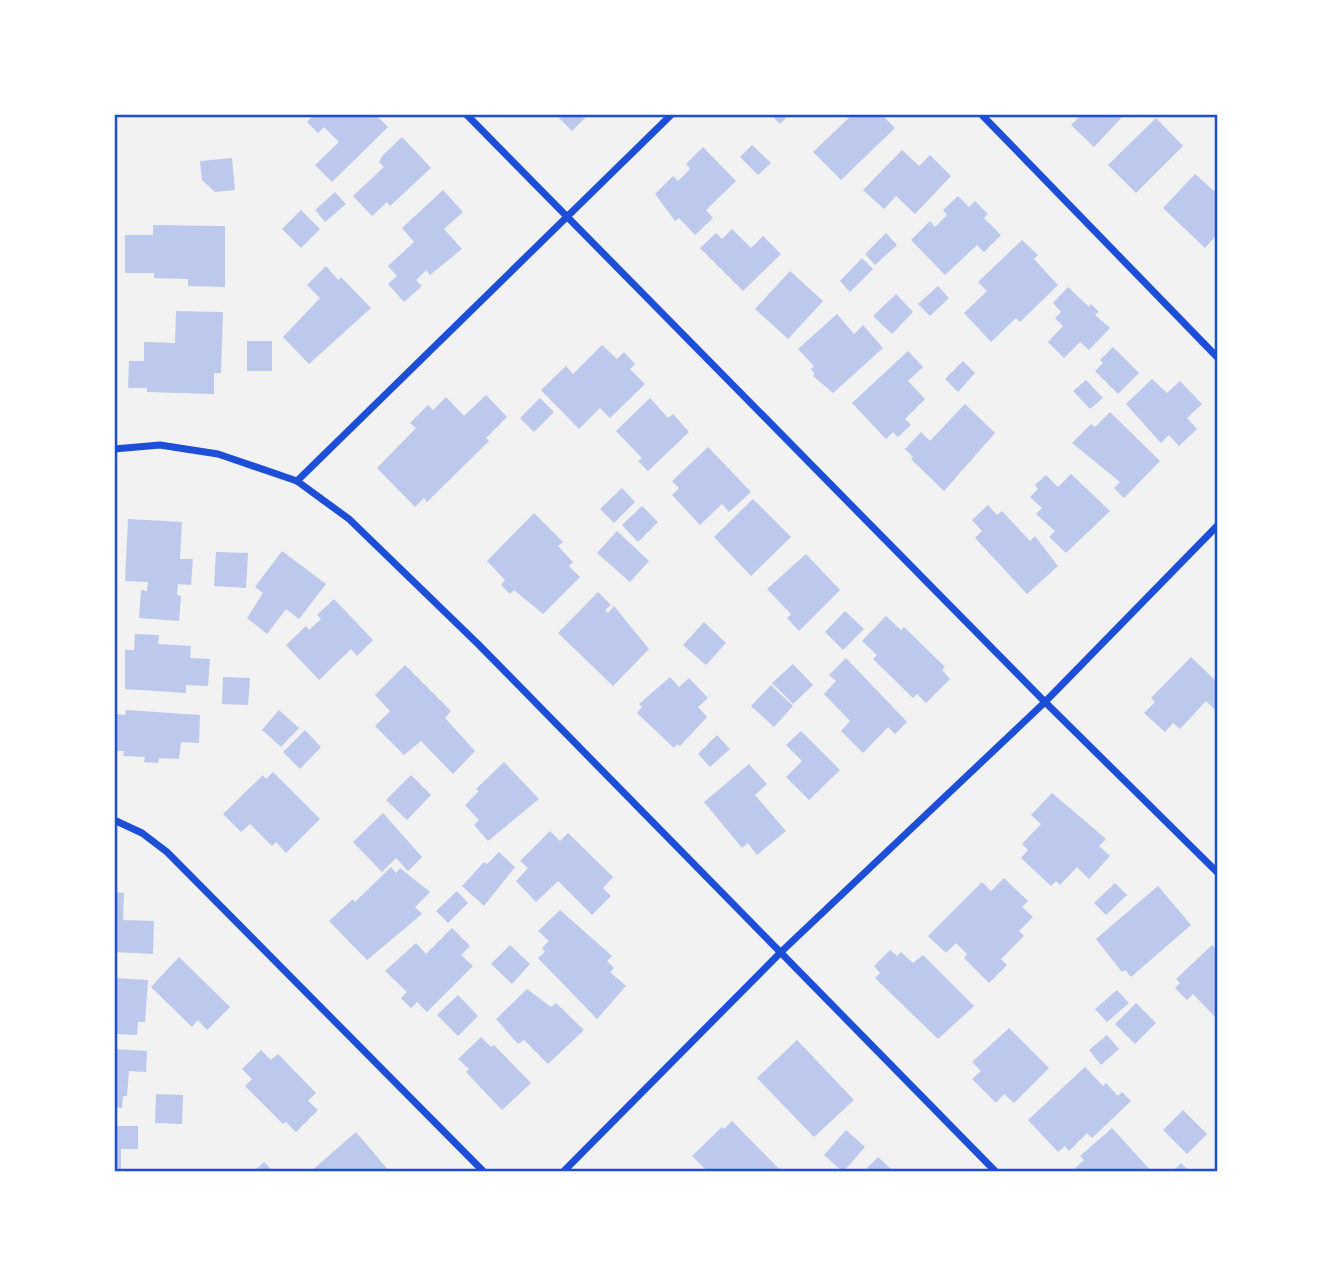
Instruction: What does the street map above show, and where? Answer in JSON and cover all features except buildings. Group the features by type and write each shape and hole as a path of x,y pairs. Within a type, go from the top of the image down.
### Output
{"street":[{"path":"466,114 1045,702 1218,873"},
{"path":"297,481 672,114"},
{"path":"981,114 1218,358"},
{"path":"114,449 160,445 218,454 297,481 349,519 459,625 996,1172"},
{"path":"563,1172 781,952 1045,702 1218,525"},
{"path":"114,820 142,833 167,852 484,1172"}]}
